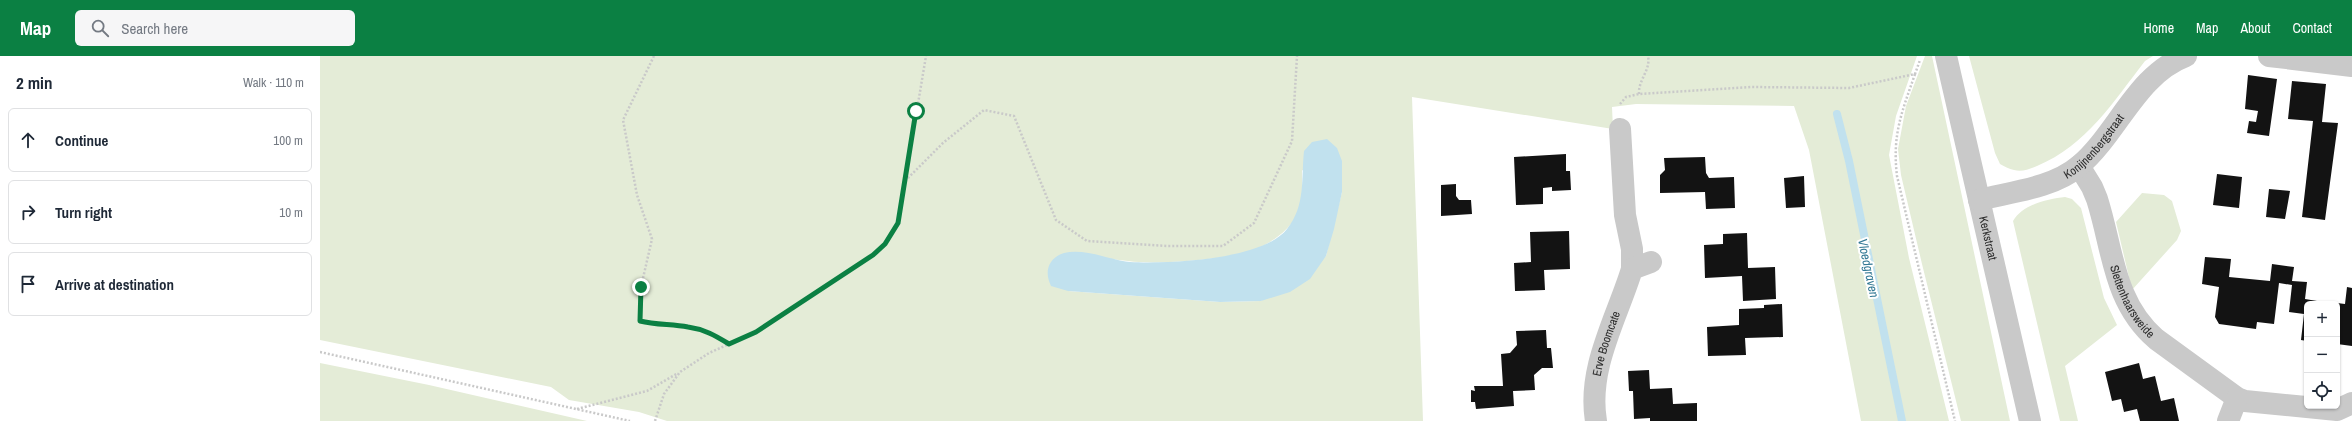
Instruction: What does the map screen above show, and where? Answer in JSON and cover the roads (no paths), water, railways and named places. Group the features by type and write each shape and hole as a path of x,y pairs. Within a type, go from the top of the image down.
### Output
{"street":[{"name":"Kerkstraat","path":"1946,56 2030,421"},
{"name":"Konijnenbergstraat","path":"1979,200 2059,178 2079,166 2103,142 2146,84 2173,61 2186,56"},
{"path":"2269,56 2352,66"},
{"name":"Erve Boomcate","path":"1596,421 1595,389 1601,352 1622,300 1641,266 1632,249 1624,215 1620,129"},
{"name":"Slettenhaarsweide","path":"2079,166 2092,187 2097,199 2120,286 2134,316 2156,339 2237,398 2252,402 2337,410 2352,403"},
{"path":"2228,421 2237,398"}],"water":[{"path":"1327,139 1337,148 1342,161 1342,192 1334,229 1326,256 1310,279 1290,292 1261,301 1220,302 1068,291 1051,286 1048,276 1049,266 1054,258 1064,253 1089,253 1130,262 1190,261 1237,254 1258,248 1275,239 1287,229 1297,211 1302,192 1304,151 1312,142"}],"waterway":[{"name":"Vloedgraven","path":"1837,114 1849,161 1902,421"}]}
